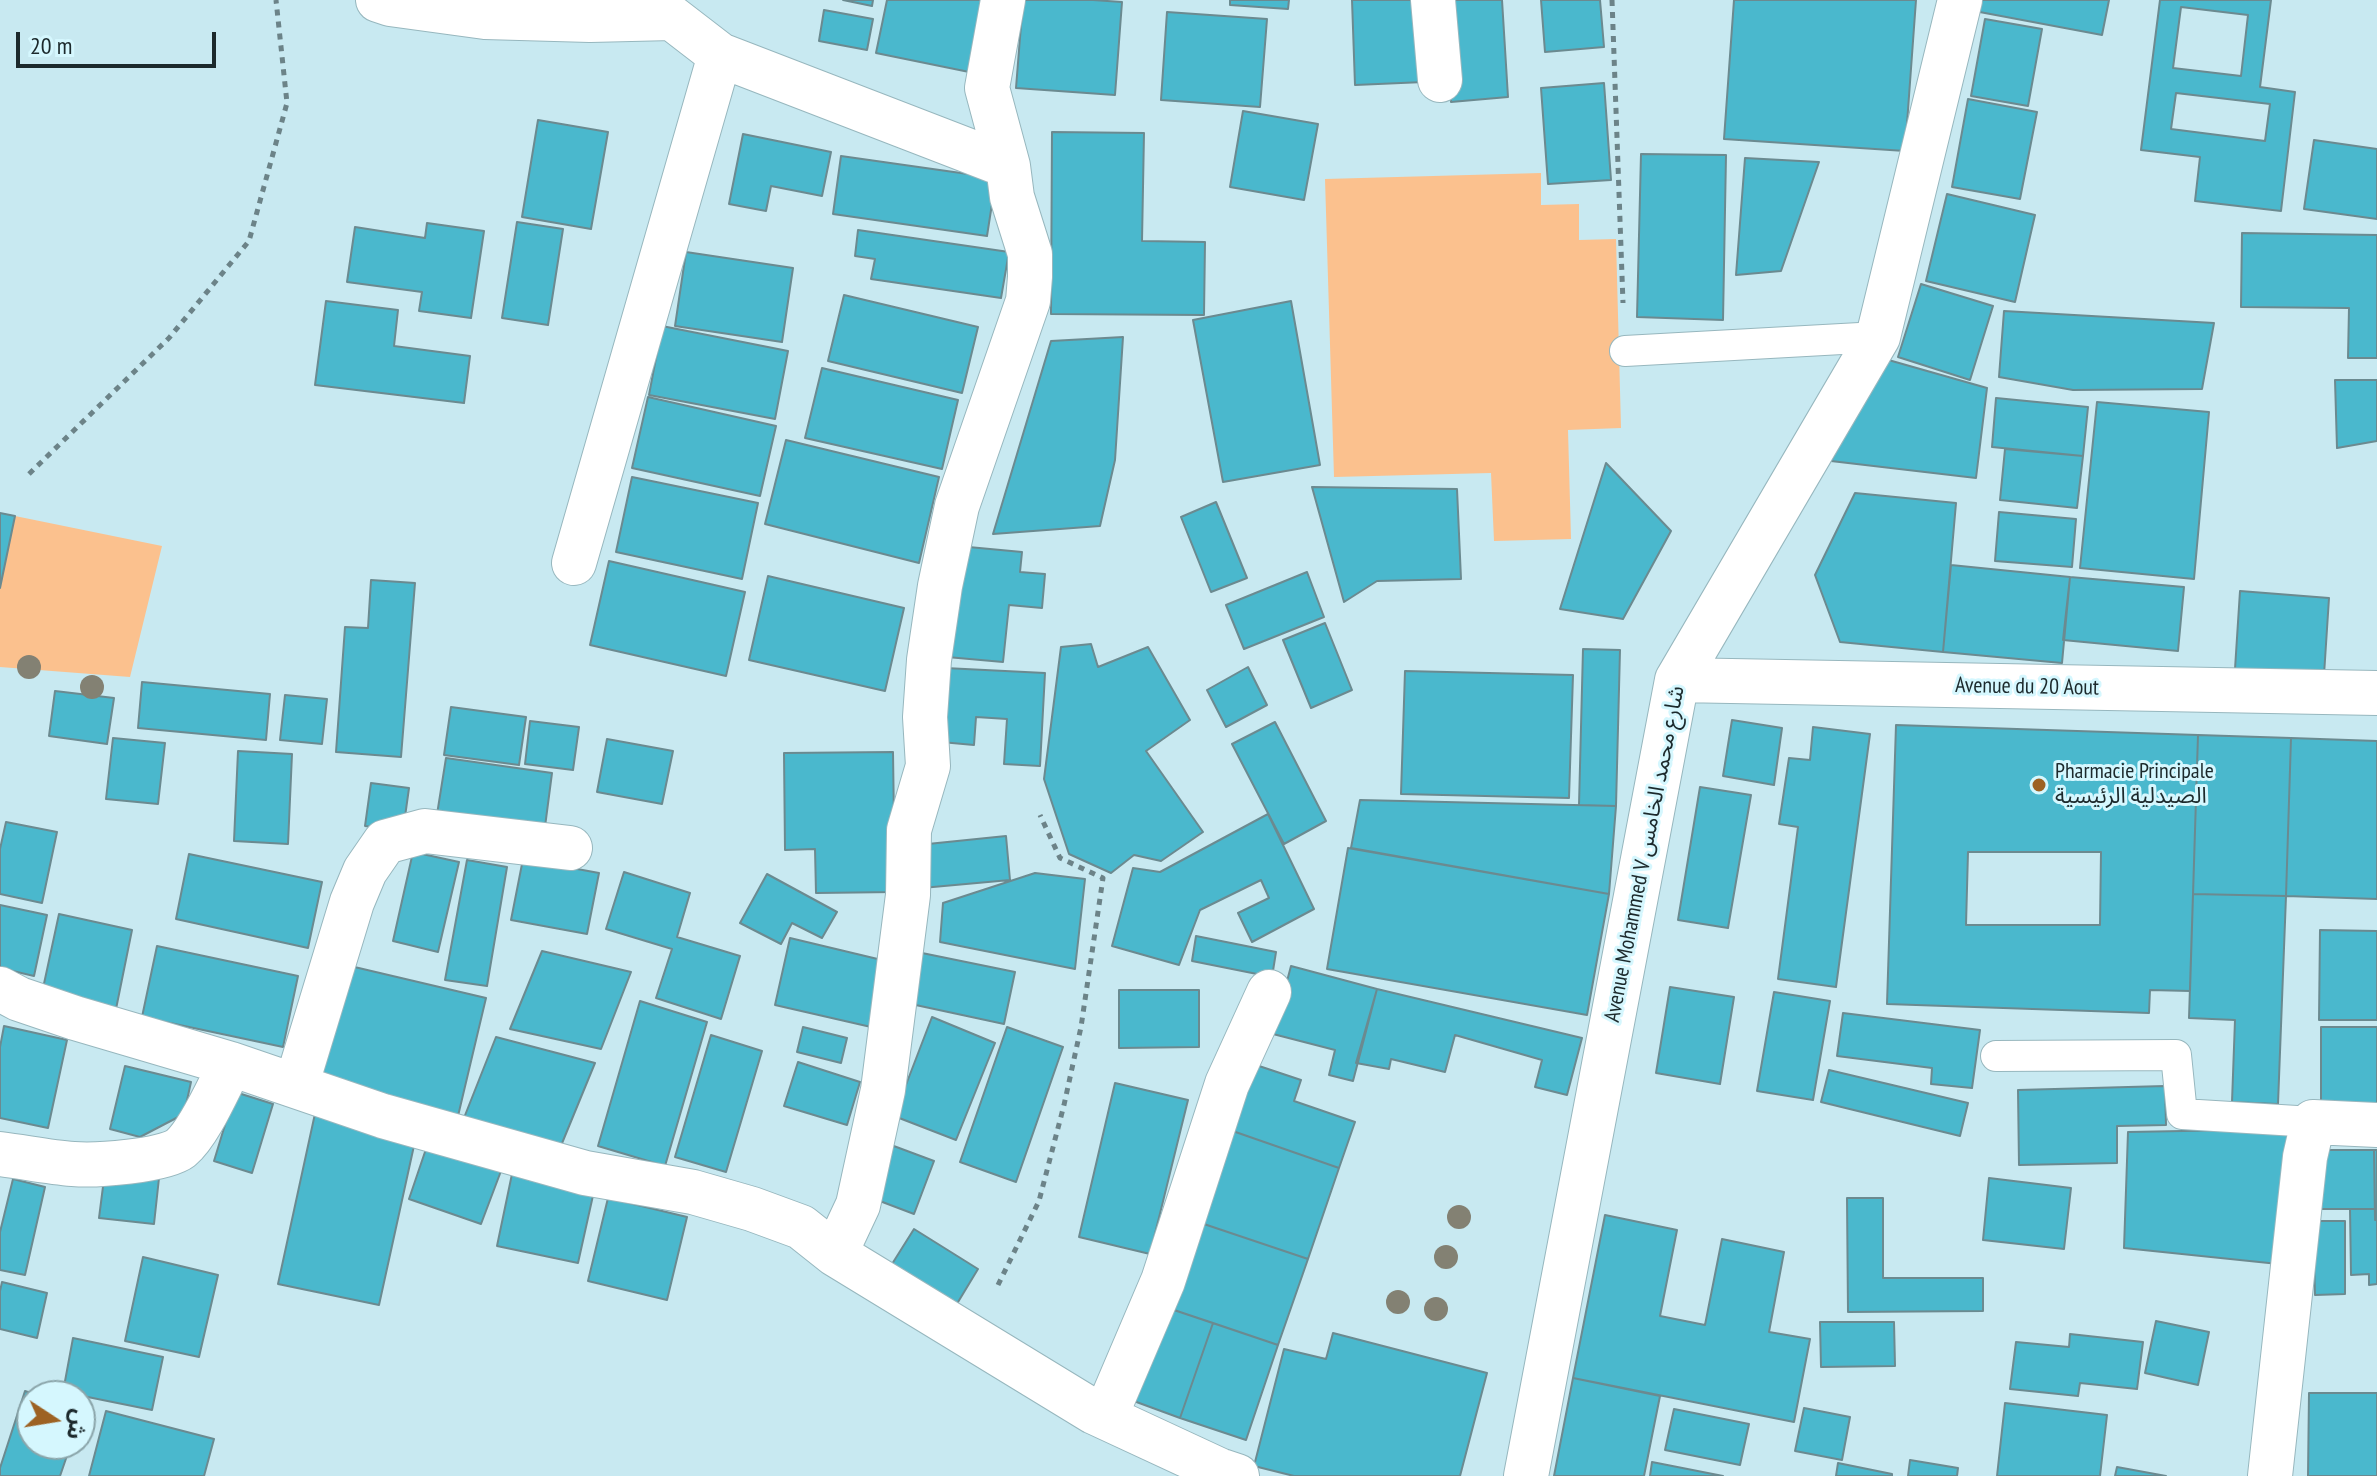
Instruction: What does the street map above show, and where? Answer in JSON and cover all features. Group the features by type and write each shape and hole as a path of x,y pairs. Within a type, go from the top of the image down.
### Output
{"street":[{"path":"378,0 485,17 590,20 672,18 720,55 1008,166"},
{"path":"835,1254 858,1205 883,1090 908,895 909,830 928,766 925,717 929,660 940,586 957,506 1028,301 1030,254 1012,197 1008,166 987,88 1003,0"},
{"path":"1433,0 1440,80"},
{"name":"Avenue Mohammed V شارع محمد الخامس","path":"1526,1476 1677,680 1878,337 1960,0"},
{"path":"574,563 720,55"},
{"name":"Avenue du 20 Aout","path":"1677,680 2377,693"},
{"path":"296,1086 352,902 365,871 385,842 425,831 570,848"},
{"path":"0,989 19,999 75,1018 231,1064 383,1116 585,1173 693,1192 801,1227 835,1254 1105,1417 1237,1476"},
{"path":"1105,1417 1163,1281 1227,1084 1269,992"},
{"path":"0,1154 76,1164 165,1156 181,1147 200,1122 231,1064"},
{"path":"2270,1476 2305,1157 2313,1122 2377,1125"}],"lane":[{"path":"1625,351 1878,337"},
{"path":"1996,1056 2176,1055 2182,1114 2313,1122"}],"path":[{"path":"29,474 169,338 249,241 287,103 276,0"},
{"path":"1612,0 1625,351"},
{"path":"972,1337 1039,1201 1081,1027 1103,878 1060,858 1040,815"}],"shaded area":[{"path":"1541,173 1541,205 1579,204 1579,240 1616,239 1621,428 1568,430 1571,539 1494,541 1491,473 1334,477 1325,179"},
{"path":"15,516 162,546 130,677 0,667 0,588"}],"building":[{"path":"843,0 873,0 872,6"},
{"path":"887,0 989,0 974,73 876,53"},
{"path":"1023,0 1122,2 1115,95 1016,88"},
{"path":"1230,0 1289,0 1288,9 1230,5"},
{"path":"1352,0 1422,0 1424,82 1355,85"},
{"path":"1444,0 1502,0 1508,97 1451,102"},
{"path":"1541,0 1600,0 1604,47 1545,52"},
{"path":"1734,0 1916,0 1905,151 1724,139"},
{"path":"1971,0 2109,0 2102,35 1969,10"},
{"path":"2160,0 2271,0 2260,87 2295,92 2281,211 2195,201 2200,157 2141,150","holes":["2181,7 2248,15 2241,76 2173,68","2176,93 2270,104 2265,141 2171,129"]},
{"path":"824,10 873,19 867,50 819,41"},
{"path":"1167,12 1267,19 1260,107 1161,100"},
{"path":"1985,19 2042,29 2028,106 1971,96"},
{"path":"1604,83 1611,180 1548,184 1541,88"},
{"path":"1968,99 2037,112 2020,199 1952,187"},
{"path":"1243,111 1318,124 1304,200 1230,187"},
{"path":"538,120 608,132 591,229 522,217"},
{"path":"1052,132 1144,133 1142,241 1205,242 1204,315 1051,314"},
{"path":"743,134 831,152 822,196 771,186 766,211 729,204"},
{"path":"2314,140 2377,149 2377,219 2304,209"},
{"path":"1641,154 1726,155 1723,320 1637,317"},
{"path":"841,156 996,178 987,236 833,214"},
{"path":"1745,158 1819,162 1781,271 1736,275"},
{"path":"1947,194 2035,215 2015,302 1926,281"},
{"path":"517,222 563,229 548,325 502,318"},
{"path":"427,223 484,231 471,318 419,311 422,292 347,282 355,227 425,238"},
{"path":"858,230 1009,252 1001,298 871,279 875,259 855,256"},
{"path":"2242,233 2377,235 2377,358 2348,358 2349,308 2241,307"},
{"path":"686,252 793,268 782,342 675,326"},
{"path":"1921,284 1993,306 1970,380 1898,357"},
{"path":"844,295 978,327 962,393 828,361"},
{"path":"326,301 398,310 394,346 470,356 464,403 315,385"},
{"path":"1291,301 1320,465 1223,482 1193,320"},
{"path":"2004,311 2214,323 2202,389 2073,390 1999,377"},
{"path":"662,326 788,351 775,419 649,395"},
{"path":"1123,337 1115,460 1100,526 993,534 1051,341"},
{"path":"1885,359 1987,388 1976,478 1831,461"},
{"path":"822,368 958,400 942,469 805,438"},
{"path":"2335,380 2377,380 2377,441 2337,448"},
{"path":"648,397 776,426 760,496 632,468"},
{"path":"1996,398 2088,407 2083,456 1992,447"},
{"path":"2097,402 2209,412 2194,579 2080,568"},
{"path":"786,440 939,477 919,563 765,524"},
{"path":"2005,449 2083,456 2077,508 2000,500"},
{"path":"1606,463 1671,531 1623,619 1560,609"},
{"path":"632,477 758,503 742,579 616,552"},
{"path":"1312,487 1457,489 1461,579 1377,581 1344,602"},
{"path":"1855,493 1956,503 1943,652 1840,642 1815,575"},
{"path":"1216,502 1247,578 1211,592 1181,517"},
{"path":"1999,512 2076,519 2072,567 1995,561"},
{"path":"0,513 15,516 0,588"},
{"path":"958,546 1022,552 1020,572 1045,574 1042,608 1009,605 1003,662 947,657"},
{"path":"609,561 745,592 726,676 590,645"},
{"path":"1951,565 2070,577 2062,663 1943,652"},
{"path":"1307,572 1324,617 1244,649 1226,605"},
{"path":"768,576 904,608 885,691 749,660"},
{"path":"2070,577 2184,587 2178,651 2063,640"},
{"path":"371,580 415,583 401,757 336,752 345,627 368,628"},
{"path":"2240,591 2329,598 2324,675 2235,669"},
{"path":"1325,623 1352,690 1311,708 1283,640"},
{"path":"1091,644 1098,667 1148,647 1190,720 1146,751 1203,832 1161,861 1134,855 1111,873 1069,854 1044,779 1061,647"},
{"path":"1583,649 1620,650 1616,806 1579,805"},
{"path":"1248,667 1267,705 1226,727 1207,690"},
{"path":"945,668 1045,673 1040,766 1004,764 1007,719 976,717 974,745 941,742"},
{"path":"1405,671 1573,675 1569,798 1401,794"},
{"path":"142,682 270,694 266,740 138,728"},
{"path":"55,691 114,698 107,744 49,736"},
{"path":"285,695 327,699 322,744 280,740"},
{"path":"451,707 526,717 519,765 444,755"},
{"path":"1732,720 1782,728 1774,785 1723,776"},
{"path":"530,721 579,727 573,770 525,764"},
{"path":"1275,722 1326,821 1284,844 1232,744"},
{"path":"1896,725 2198,735 2190,991 2150,990 2149,1013 1887,1004","holes":["1968,852 2101,852 2100,925 1966,925"]},
{"path":"1813,727 1870,734 1836,987 1778,979 1798,827 1779,824 1789,758 1810,760"},
{"path":"2198,735 2291,738 2286,896 2193,894"},
{"path":"113,738 165,743 158,804 106,799"},
{"path":"2291,738 2377,741 2377,899 2286,896"},
{"path":"607,739 673,751 662,804 597,792"},
{"path":"238,751 292,754 288,844 234,841"},
{"path":"893,752 895,892 816,893 815,849 785,850 784,753"},
{"path":"446,758 552,773 543,842 435,827"},
{"path":"371,783 409,788 403,831 365,826"},
{"path":"1700,787 1751,795 1728,928 1678,920"},
{"path":"1360,800 1616,806 1609,894 1351,848"},
{"path":"1268,814 1314,909 1252,942 1238,913 1269,898 1261,880 1200,910 1179,965 1112,946 1133,868 1160,872"},
{"path":"6,822 57,832 42,903 0,894 0,849"},
{"path":"1006,836 1010,880 922,888 918,845"},
{"path":"1348,848 1609,894 1587,1015 1327,969"},
{"path":"413,852 459,862 438,952 393,941"},
{"path":"189,854 322,882 308,948 176,919"},
{"path":"523,859 599,873 587,934 511,920"},
{"path":"467,860 507,867 487,986 445,980"},
{"path":"624,872 690,893 677,937 740,956 721,1019 656,998 672,949 606,929"},
{"path":"1035,873 1085,879 1075,969 940,942 943,903"},
{"path":"767,874 837,912 822,938 792,923 781,944 740,923"},
{"path":"2193,894 2286,896 2278,1104 2232,1102 2235,1020 2189,1018"},
{"path":"0,905 47,915 34,976 0,968"},
{"path":"59,914 132,930 116,1009 42,993"},
{"path":"2320,930 2377,931 2377,1020 2319,1020"},
{"path":"1196,936 1276,952 1272,977 1192,961"},
{"path":"790,938 886,961 871,1027 775,1005"},
{"path":"157,946 298,976 283,1047 142,1017"},
{"path":"542,951 631,972 601,1049 510,1029"},
{"path":"922,953 1015,972 1004,1024 911,1004"},
{"path":"346,965 486,998 458,1116 319,1082"},
{"path":"1291,966 1377,989 1353,1081 1329,1075 1335,1050 1273,1034"},
{"path":"1670,987 1734,997 1720,1084 1656,1073"},
{"path":"1377,989 1582,1038 1567,1095 1535,1087 1542,1060 1455,1035 1445,1072 1391,1059 1389,1069 1356,1063"},
{"path":"1119,990 1199,990 1199,1047 1119,1048"},
{"path":"1774,992 1830,1001 1813,1100 1757,1091"},
{"path":"640,1001 707,1022 665,1166 598,1146"},
{"path":"1843,1013 1980,1030 1972,1088 1931,1084 1932,1068 1837,1056"},
{"path":"932,1017 995,1043 956,1140 894,1116"},
{"path":"4,1026 67,1040 48,1128 0,1118 0,1047"},
{"path":"803,1027 847,1038 841,1063 797,1052"},
{"path":"1007,1027 1063,1047 1016,1182 960,1162"},
{"path":"2321,1027 2377,1027 2377,1115 2321,1115"},
{"path":"711,1035 762,1051 726,1172 675,1157"},
{"path":"496,1037 595,1063 558,1153 460,1128"},
{"path":"798,1062 860,1082 847,1125 784,1106"},
{"path":"1247,1062 1301,1080 1294,1101 1355,1122 1339,1168 1224,1128"},
{"path":"125,1066 191,1082 184,1114 140,1137 110,1129"},
{"path":"1829,1070 1968,1103 1960,1136 1821,1102"},
{"path":"1115,1083 1188,1100 1150,1254 1079,1237"},
{"path":"2165,1086 2166,1125 2117,1126 2117,1163 2019,1165 2018,1090"},
{"path":"235,1092 273,1104 252,1173 214,1161"},
{"path":"316,1109 417,1132 379,1305 278,1284"},
{"path":"1224,1128 1339,1168 1308,1259 1192,1220"},
{"path":"2293,1129 2288,1265 2124,1248 2128,1132"},
{"path":"883,1142 934,1161 914,1214 864,1195"},
{"path":"427,1146 501,1171 481,1224 409,1199"},
{"path":"2319,1150 2374,1150 2375,1209 2319,1209"},
{"path":"2374,1150 2377,1150 2377,1220 2375,1220"},
{"path":"105,1171 159,1178 154,1224 99,1218"},
{"path":"512,1174 594,1191 578,1263 497,1246"},
{"path":"1989,1178 2071,1188 2064,1249 1983,1240"},
{"path":"13,1179 45,1187 25,1275 0,1270 0,1232"},
{"path":"608,1198 687,1217 667,1300 588,1281"},
{"path":"1847,1198 1883,1198 1883,1278 1983,1278 1983,1311 1848,1312"},
{"path":"2350,1209 2375,1209 2377,1284 2369,1285 2369,1274 2351,1275"},
{"path":"1605,1215 1677,1230 1660,1316 1705,1325 1722,1239 1784,1252 1769,1332 1810,1339 1794,1422 1573,1378"},
{"path":"1192,1220 1308,1259 1278,1345 1162,1306"},
{"path":"2313,1221 2345,1221 2345,1294 2315,1295"},
{"path":"914,1229 978,1269 952,1312 887,1272"},
{"path":"143,1257 218,1275 199,1357 125,1341"},
{"path":"2,1282 47,1293 37,1338 0,1329"},
{"path":"1162,1306 1213,1323 1180,1418 1131,1400"},
{"path":"2156,1321 2209,1332 2198,1385 2145,1373"},
{"path":"1820,1322 1894,1322 1895,1366 1821,1367"},
{"path":"1213,1323 1278,1345 1246,1440 1180,1418"},
{"path":"1333,1333 1487,1373 1460,1476 1294,1476 1254,1466 1284,1349 1326,1359"},
{"path":"2070,1334 2143,1342 2137,1389 2080,1383 2078,1396 2010,1389 2016,1342 2069,1347"},
{"path":"73,1338 163,1357 152,1410 96,1399 96,1380 65,1380"},
{"path":"1573,1378 1660,1396 1644,1476 1554,1476"},
{"path":"2309,1393 2377,1393 2377,1476 2308,1476"},
{"path":"2005,1403 2107,1415 2100,1476 1997,1476"},
{"path":"1804,1408 1850,1417 1842,1460 1795,1451"},
{"path":"1674,1409 1749,1424 1740,1465 1665,1450"},
{"path":"106,1411 214,1439 204,1476 89,1476 93,1460 96,1460"},
{"path":"16,1419 16,1460 66,1460 60,1476 0,1476"},
{"path":"1910,1460 1958,1468 1957,1476 1908,1476"},
{"path":"1652,1462 1723,1476 1650,1476"},
{"path":"1838,1463 1892,1474 1892,1476 1836,1476"},
{"path":"2117,1467 2166,1476 2115,1476"}],"place":[{"name":"Pharmacie Principale الصيدلية الرئيسية","path":"2039,785"}]}
